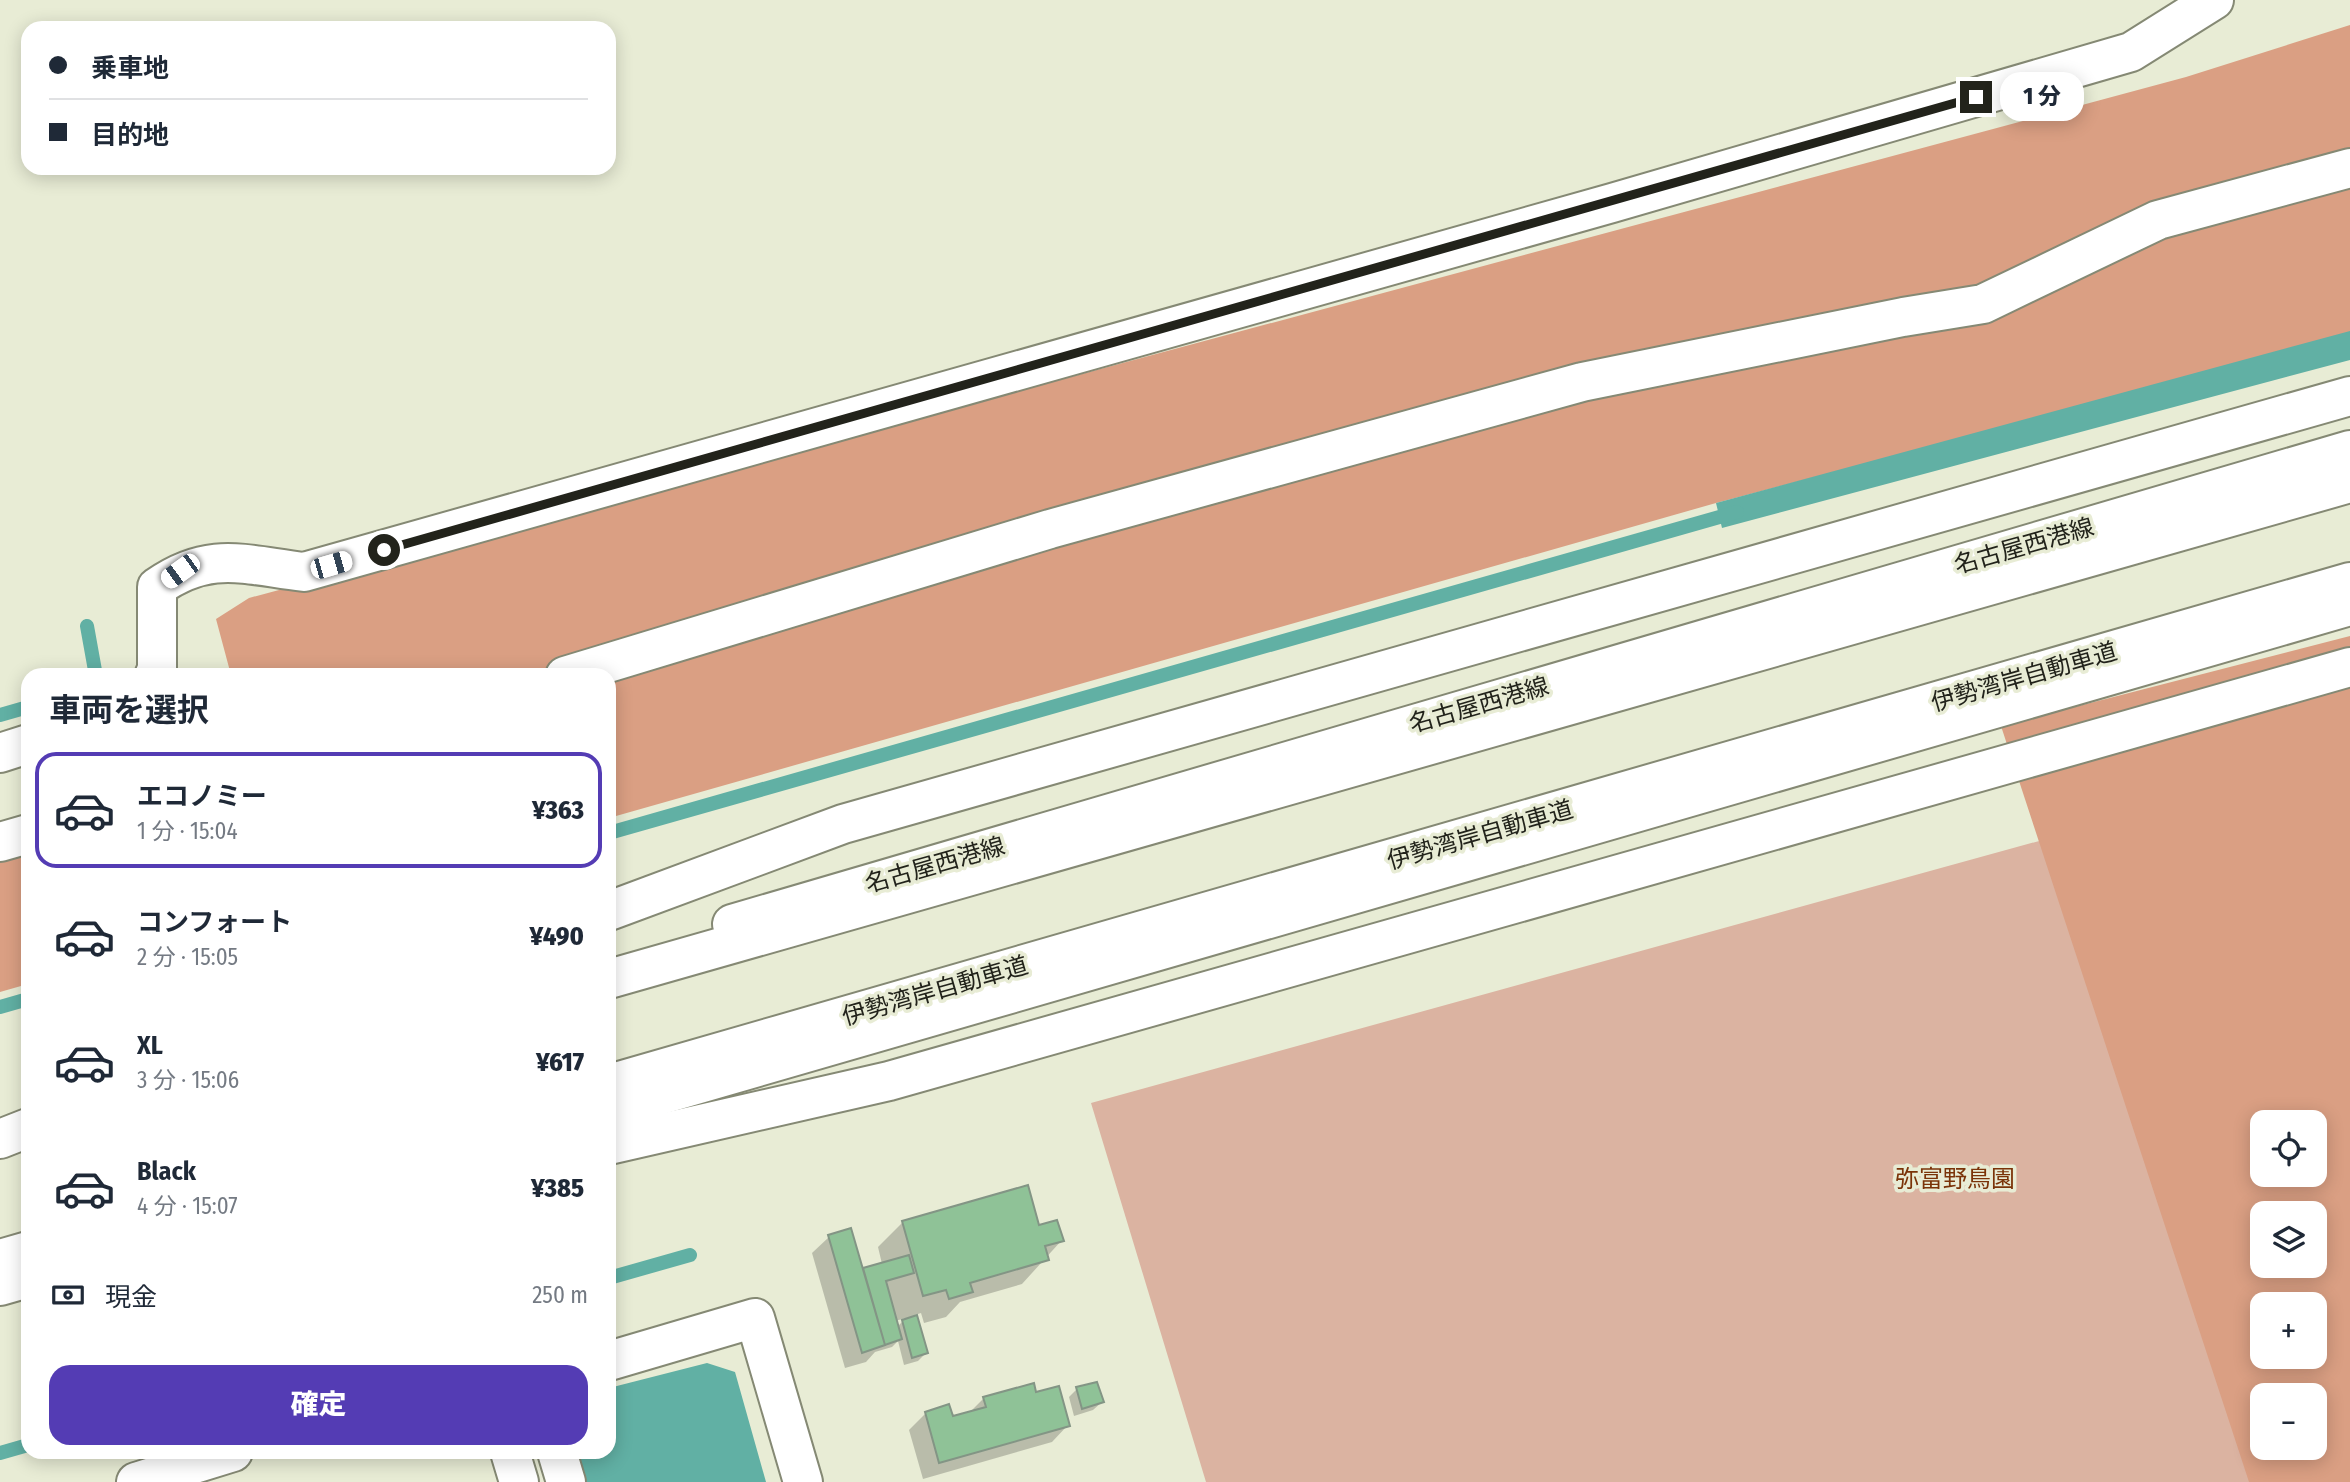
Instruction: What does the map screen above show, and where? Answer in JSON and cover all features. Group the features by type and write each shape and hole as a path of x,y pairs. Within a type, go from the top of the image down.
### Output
{"main road":[{"path":"157,668 158,587 180,571 209,562 304,572 1599,207 2131,52 2214,0"},
{"path":"591,668 1050,529 1582,382 1903,317 1983,304 2158,220 2350,168"},
{"path":"616,908 843,824 2350,396"},
{"name":"名古屋西港線","path":"616,958 2350,450"},
{"path":"616,977 2350,483"},
{"name":"伊勢湾岸自動車道","path":"616,1082 2350,582"},
{"path":"616,1108 2350,606"},
{"path":"616,1143 889,1081 2350,667"},
{"path":"0,753 21,746"},
{"path":"0,842 21,836"},
{"path":"0,1139 21,1132"},
{"path":"0,1154 21,1148"},
{"path":"0,1259 21,1253"},
{"path":"0,1286 21,1280"},
{"path":"616,1359 755,1318 803,1482"},
{"path":"136,1482 210,1459"},
{"path":"512,1459 519,1482"},
{"path":"559,1459 566,1482"}],"green space":[{"name":"弥富野鳥園","path":"2350,755 2350,1482 1206,1482 1091,1103"}],"shaded area":[{"path":"2350,25 2350,336 1716,503 616,816 616,668 229,668 216,619 249,598 2186,77"},
{"path":"2350,636 2350,1482 2249,1482 2001,726"},
{"path":"21,850 21,986 0,992 0,856"}],"water":[{"path":"2350,331 2350,360 1722,528 1716,503"},
{"path":"707,1363 735,1372 766,1482 577,1482 570,1459 616,1459 616,1386"}],"building":[{"path":"1028,1185 1039,1225 1057,1220 1064,1241 1045,1246 1049,1260 970,1283 973,1292 949,1299 946,1290 923,1296 902,1221"},
{"path":"851,1228 885,1345 862,1353 828,1235"},
{"path":"909,1255 914,1273 886,1281 902,1339 885,1345 863,1268"},
{"path":"917,1315 928,1353 912,1358 902,1320"},
{"path":"1097,1382 1104,1402 1082,1409 1076,1387"},
{"path":"1034,1383 1036,1392 1059,1386 1070,1426 939,1463 925,1412 949,1404 953,1416 986,1407 983,1397"}],"waterway":[{"path":"616,831 1737,512"},
{"path":"87,626 95,668"},
{"path":"0,715 21,709"},
{"path":"0,1007 21,1001"},
{"path":"616,1276 690,1255"},
{"path":"0,1453 21,1447"}],"route":[{"path":"384,550 1612,203 1976,97"}]}
